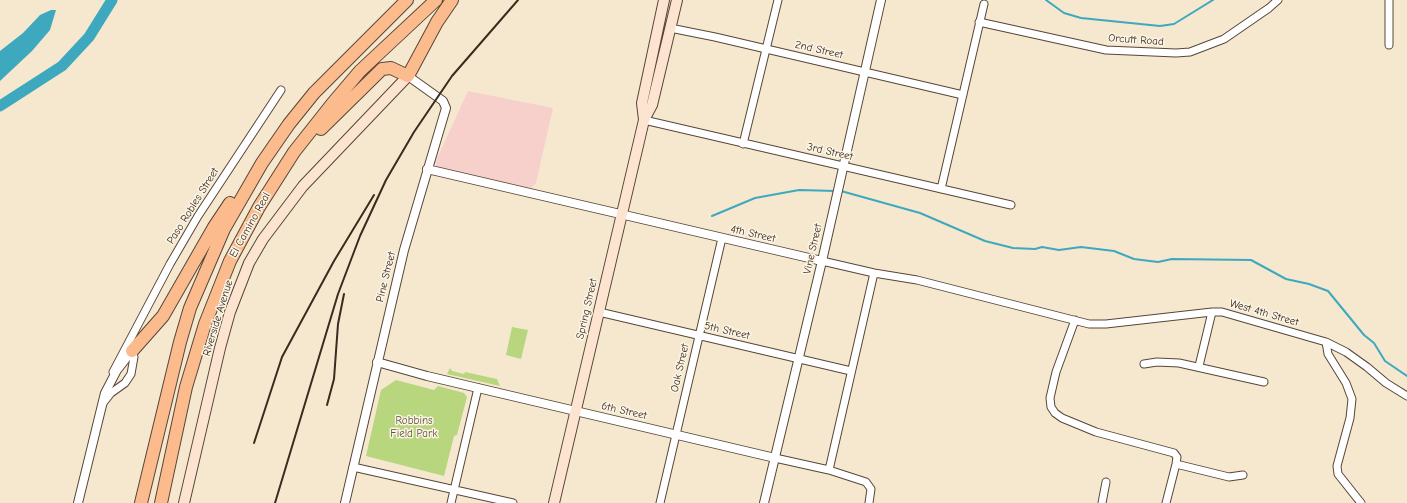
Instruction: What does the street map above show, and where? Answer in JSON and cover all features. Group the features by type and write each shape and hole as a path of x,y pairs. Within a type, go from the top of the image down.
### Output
{"highway":[{"name":"El Camino Real","path":"140,503 167,389 190,308 224,229 262,163 289,124 314,93 407,0"},
{"name":"El Camino Real","path":"161,503 186,387 217,291 259,207 294,152 360,71 436,0"},
{"path":"294,152 311,139 382,69 391,68 408,76 437,22 452,0"},
{"path":"132,351 163,316 214,227 245,182 262,163"}],"main road":[{"name":"Spring Street","path":"644,120 642,103 664,0"},
{"name":"Spring Street","path":"554,503 623,215 644,120 652,105 677,0"},
{"name":"Riverside Avenue","path":"184,503 220,348 230,312 249,263 262,239 303,186 408,76"}],"street":[{"path":"743,144 778,0"},
{"name":"Vine Street","path":"764,503 882,0"},
{"name":"Orcutt Road","path":"979,22 1106,50 1176,53 1190,52 1224,39 1264,12 1278,0"},
{"path":"1389,0 1389,45"},
{"path":"941,189 984,4"},
{"name":"2nd Street","path":"670,28 963,95"},
{"name":"Pine Street","path":"345,503 404,250 427,169 445,117 446,104 408,76"},
{"name":"Paso Robles Street","path":"78,503 101,407 111,380 130,338 198,216 281,90"},
{"name":"3rd Street","path":"644,120 1011,205"},
{"name":"4th Street","path":"427,169 874,273 917,280 1075,320"},
{"name":"Oak Street","path":"660,503 722,238"},
{"path":"829,470 874,273"},
{"name":"5th Street","path":"599,312 851,371"},
{"path":"1198,366 1212,312"},
{"name":"West 4th Street","path":"1075,320 1090,324 1106,324 1212,312 1232,314 1326,342 1346,352 1386,383 1407,396"},
{"path":"1075,320 1056,372 1050,398 1051,407 1055,413 1096,432 1168,450 1177,457 1166,503"},
{"name":"Paso Robles Street","path":"101,407 111,393 128,379 134,368 134,357 130,338"},
{"path":"1326,342 1328,354 1346,383 1352,399 1350,418 1338,466 1338,474 1361,503"},
{"name":"Paso Robles Street","path":"111,380 132,351"},
{"name":"6th Street","path":"377,362 478,388 829,470 866,482 871,489 868,503"},
{"path":"1144,364 1168,362 1198,366 1264,382"},
{"path":"451,503 478,388"},
{"path":"1176,464 1229,477 1243,475"},
{"path":"353,468 513,503"},
{"path":"1102,503 1106,482"}],"shaded area":[{"path":"468,91 553,108 536,183 531,188 438,169 435,163"}],"green space":[{"path":"512,327 528,330 521,359 506,355"},
{"path":"450,368 452,371 464,374 465,372 497,379 500,386 447,374"},
{"name":"Robbins Field Park","path":"396,380 434,390 438,386 464,393 467,397 457,435 454,436 444,476 366,456 381,390"}],"water":[{"path":"51,10 56,10 50,30 32,51 0,81 0,51 23,33 40,15"}],"waterway":[{"path":"0,106 62,66 89,37 112,0"},
{"path":"1046,0 1064,13 1081,18 1160,26 1174,24 1213,0"},
{"path":"712,216 755,198 799,190 836,191"},
{"path":"841,191 920,213 985,241 1013,248 1035,249 1042,247 1059,250 1081,247 1114,251 1134,259 1158,262 1172,259 1251,260 1286,279 1309,284 1328,291 1364,335 1374,343 1385,361 1407,376"}],"railway":[{"path":"275,503 338,294 360,236 386,180 414,132 452,76 518,0"},
{"path":"254,443 282,357 334,261 374,195"},
{"path":"327,405 334,379 338,324 344,294"}]}
